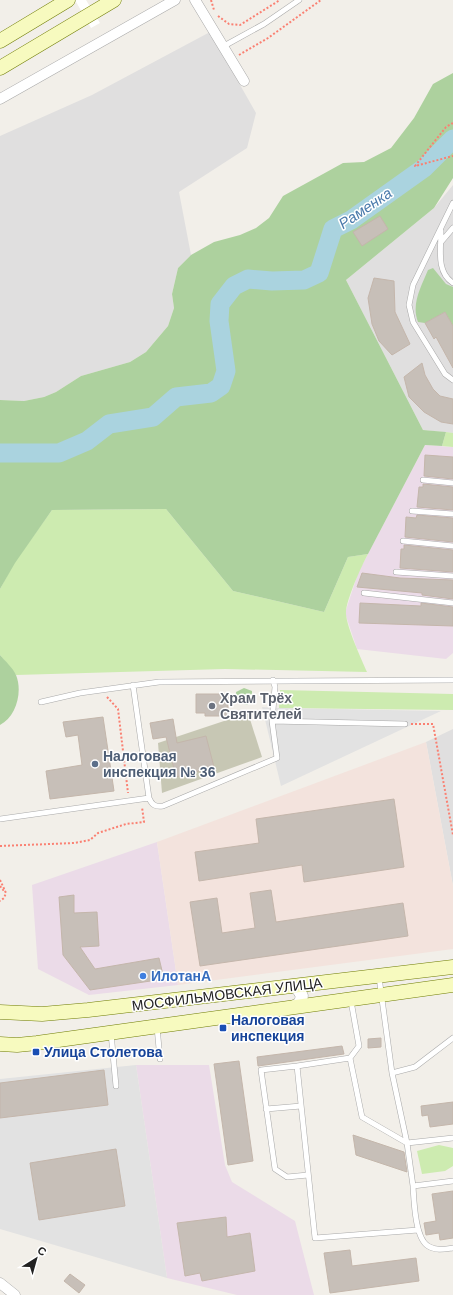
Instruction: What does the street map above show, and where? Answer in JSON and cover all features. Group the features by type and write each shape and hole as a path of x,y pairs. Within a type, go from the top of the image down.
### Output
{"main road":[{"path":"0,41 68,0"},
{"path":"0,68 114,0"},
{"name":"МОСФИЛЬМОВСКАЯ УЛИЦА","path":"0,1012 42,1014 88,1010 453,967"},
{"name":"МОСФИЛЬМОВСКАЯ УЛИЦА","path":"17,1045 453,985"},
{"path":"0,1044 17,1045"}],"street":[{"path":"0,99 175,0"},
{"path":"195,0 244,81"},
{"path":"290,986 298,988 302,996 300,1003 293,1007"},
{"name":"МОСФИЛЬМОВСКАЯ УЛИЦА","path":"0,1048 17,1045"},
{"path":"0,1283 15,1295"}],"lane":[{"path":"224,46 264,24 299,0"},
{"path":"453,203 413,285 408,305 413,322 445,374 453,380"},
{"path":"441,228 440,260 442,272 453,282"},
{"path":"441,242 453,228"},
{"path":"423,480 453,483"},
{"path":"412,511 453,514"},
{"path":"402,541 453,546"},
{"path":"396,572 453,576"},
{"path":"364,593 453,603"},
{"path":"41,702 80,693 159,682 273,680 453,680"},
{"path":"133,685 149,798 151,804 156,807 163,806 277,758 272,721 275,687 273,680"},
{"path":"272,721 406,724"},
{"path":"0,819 149,798"},
{"path":"379,976 392,1073 407,1143 418,1230 422,1241 428,1246 436,1249 453,1248"},
{"path":"308,1175 287,1177 275,1169 261,1070 350,1058 359,1046 351,999"},
{"path":"157,1026 160,1060"},
{"path":"111,1033 116,1086"},
{"path":"392,1073 415,1067 453,1038"},
{"path":"350,1058 362,1117 407,1143 453,1138"},
{"path":"297,1066 315,1238 418,1230"},
{"path":"266,1109 301,1106"},
{"path":"412,1186 453,1181"}],"path":[{"path":"211,0 219,17 229,24 240,25 280,0"},
{"path":"231,60 268,38 322,0"},
{"path":"453,123 446,127 415,166 453,156"},
{"path":"101,690 118,709 129,800"},
{"path":"406,724 433,724 453,835"},
{"path":"0,846 74,843 90,840 98,833 112,828 126,824 144,822 140,799"},
{"path":"449,810 453,809"},
{"path":"0,880 6,892 4,898 0,901"},
{"path":"0,886 6,892"}],"shaded area":[{"path":"210,32 256,113 247,148 179,192 191,255 178,268 172,294 174,308 168,326 146,352 130,362 81,376 56,392 44,397 24,401 0,400 0,136 92,95"},
{"path":"453,185 453,433 423,430 346,280 434,208"},
{"path":"425,445 453,447 453,653 446,659 357,649 345,613 358,573"},
{"path":"262,707 279,708 441,711 281,786"},
{"path":"248,713 262,757 162,793 158,743"},
{"path":"453,729 453,886 426,742"},
{"path":"426,742 453,886 453,949 178,985 157,842"},
{"path":"157,842 178,985 89,995 38,969 32,885"},
{"path":"136,1065 209,1065 225,1165 232,1182 295,1221 314,1295 237,1295 167,1278"},
{"path":"136,1065 167,1278 0,1229 0,1079"}],"green space":[{"path":"453,73 453,178 434,208 346,280 423,430 446,432 442,446 425,445 368,554 348,557 324,612 233,591 166,509 52,510 15,563 0,589 0,400 24,401 44,397 56,392 81,376 130,362 146,352 168,326 174,308 172,294 178,268 191,255 214,242 240,235 256,228 269,218 283,196 343,163 364,162 391,148 414,118 433,84"},
{"path":"433,268 446,284 453,287 453,326 445,312 425,323 418,322 416,315 416,302 428,270"},
{"path":"446,432 453,433 453,447 442,446"},
{"path":"166,509 233,591 324,612 348,557 368,554 358,575 346,608 347,620 367,672 225,669 16,675 0,655 0,589 14,563 52,510"},
{"path":"0,655 15,672 19,689 17,703 14,710 6,721 0,725"},
{"path":"244,688 252,691 252,700 247,705 237,702 236,692"},
{"path":"280,690 453,694 453,710 279,708"},
{"path":"439,1145 453,1148 453,1166 445,1171 422,1174 417,1151"}],"pier":[{"path":"75,0 86,0 100,23 91,28"}],"building":[{"path":"380,216 388,229 362,246 353,232"},
{"path":"374,278 394,281 395,312 410,344 392,355 379,341 372,324 368,298"},
{"path":"445,312 453,326 453,368 436,337 434,339 425,323"},
{"path":"422,363 425,375 433,389 440,396 453,399 453,424 441,422 424,412 409,397 404,377"},
{"path":"425,455 453,457 453,479 424,476"},
{"path":"423,484 453,487 453,510 417,507 419,487 423,487"},
{"path":"417,515 453,518 453,542 405,537 406,517 416,518"},
{"path":"404,545 453,550 453,572 400,568 401,549 404,549"},
{"path":"362,573 400,578 453,580 453,599 422,595 422,593 357,587"},
{"path":"360,603 421,606 421,603 453,607 453,626 359,623"},
{"name":"Храм Трёх Святителей","path":"196,694 228,694 228,716 205,716 205,713 196,713"},
{"path":"103,717 114,791 50,799 46,771 82,765 78,735 66,737 63,722"},
{"path":"173,719 177,743 206,736 214,767 176,777 166,737 153,739 150,723"},
{"path":"394,799 404,867 304,882 302,865 199,881 195,852 259,843 256,819"},
{"path":"271,890 276,922 403,903 408,936 200,966 190,902 217,898 222,933 255,928 250,893"},
{"path":"74,895 74,913 97,912 99,946 80,947 95,969 159,958 164,979 90,990 63,955 59,897"},
{"path":"381,1038 381,1047 368,1048 368,1039"},
{"path":"342,1046 344,1054 258,1066 257,1057"},
{"path":"239,1061 253,1161 228,1165 214,1064"},
{"path":"104,1070 108,1105 0,1118 0,1083"},
{"path":"453,1102 453,1124 430,1127 428,1115 422,1116 421,1106"},
{"path":"353,1135 404,1152 407,1172 356,1155"},
{"path":"116,1149 125,1206 39,1220 30,1163"},
{"path":"453,1191 453,1238 440,1240 439,1233 426,1235 424,1223 436,1221 432,1194"},
{"path":"226,1217 227,1237 250,1233 255,1271 202,1281 200,1273 185,1276 177,1223"},
{"path":"350,1250 352,1266 416,1258 419,1281 330,1293 324,1253"},
{"path":"70,1274 85,1285 79,1293 64,1281"}],"waterway":[{"name":"Раменка","path":"0,453 59,453 87,441 109,424 153,417 176,397 211,393 221,386 226,371 219,321 220,304 234,286 248,279 272,281 304,280 319,273 333,229 351,220 424,168 453,139"}],"place":[{"name":"Храм Трёх Святителей","path":"212,706"},
{"name":"Налоговая инспекция № 36","path":"95,764"},
{"name":"ИлотанА","path":"143,976"},
{"name":"Налоговая инспекция","path":"223,1028"},
{"name":"Улица Столетова","path":"36,1052"}]}
